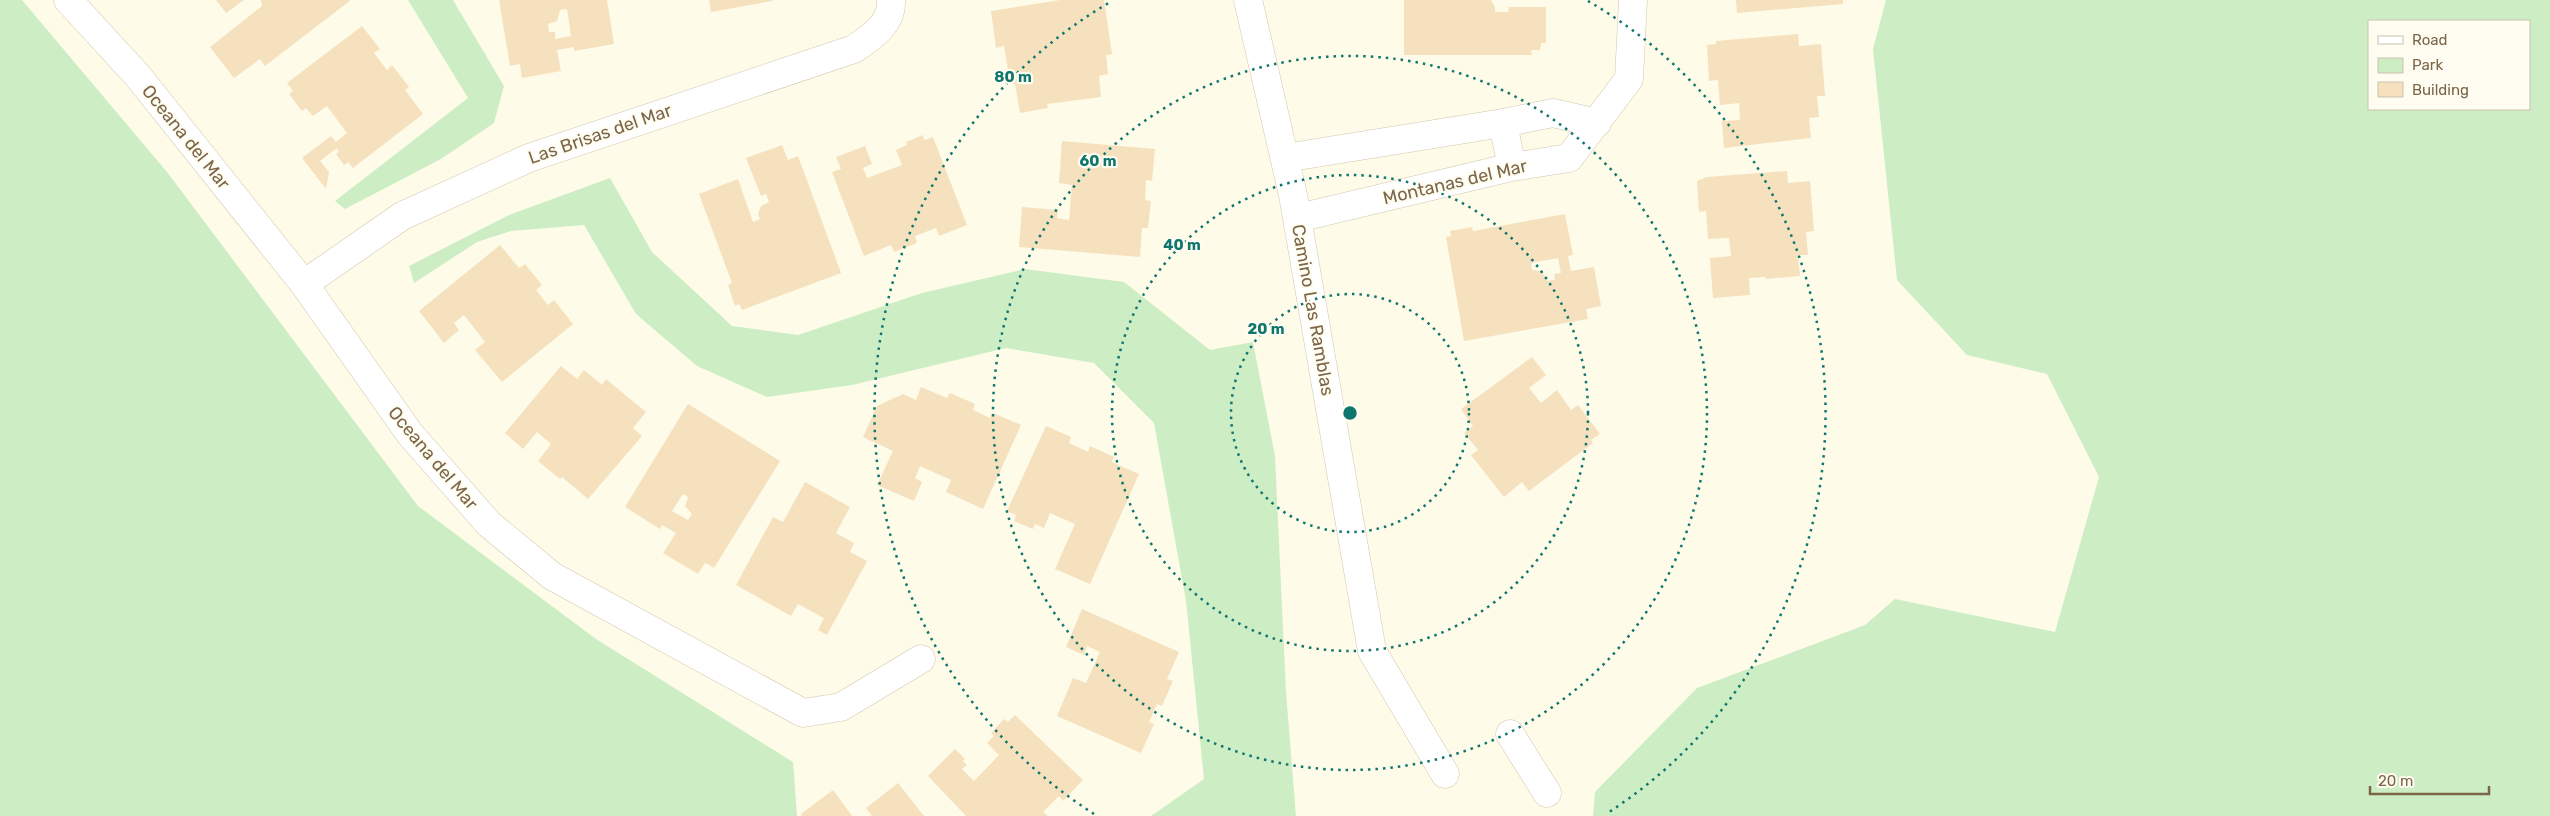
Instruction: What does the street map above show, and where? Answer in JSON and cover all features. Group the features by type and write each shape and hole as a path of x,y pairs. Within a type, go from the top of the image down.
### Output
{"street":[{"name":"Oceana del Mar","path":"68,0 136,75 304,284 410,434 489,524 552,576 803,713 841,707 920,659"},
{"name":"Las Brisas del Mar","path":"304,284 402,216 528,158 854,49 879,32 892,7 891,0"},
{"name":"Camino Las Ramblas","path":"1248,0 1298,218 1372,651 1445,774"},
{"name":"Montanas del Mar","path":"1298,218 1512,167 1569,158 1629,79 1633,0"},
{"path":"1284,158 1503,123 1553,112 1597,123"},
{"path":"1503,123 1512,167"},
{"path":"1510,734 1547,792"}],"green space":[{"path":"0,0 22,0 167,172 418,506 596,639 793,762 797,816 0,816"},
{"path":"408,0 453,0 504,86 494,123 441,159 345,209 335,201 468,98"},
{"path":"1886,0 2550,0 2550,816 1593,816 1595,792 1697,688 1865,625 1895,599 2055,632 2099,477 2047,374 1967,355 1897,280 1873,49"},
{"path":"610,178 652,252 732,326 798,335 922,293 1025,269 1124,282 1210,350 1253,342 1275,456 1286,692 1296,816 1151,816 1204,779 1186,601 1154,423 1094,363 1006,348 852,385 767,397 697,366 636,314 584,225 511,231 477,242 414,283 409,266 509,215"}],"building":[{"path":"216,0 244,0 226,13"},
{"path":"261,0 351,0 265,66 260,59 234,78 210,47 262,6"},
{"path":"499,0 607,0 614,44 574,51 574,47 557,50 561,71 522,78 520,64 510,66","holes":["567,9 571,36 555,39 555,32 549,32 548,24 557,21 560,10"]},
{"path":"709,0 772,0 772,1 711,12"},
{"path":"1060,0 1104,0 1112,54 1106,55 1108,74 1099,76 1101,97 1047,104 1048,108 1020,113 1015,84 1013,84 1010,70 1008,70 1004,46 996,48 991,11"},
{"path":"1404,0 1491,0 1495,7 1495,12 1508,12 1509,7 1546,7 1546,43 1541,43 1540,50 1531,50 1532,55 1404,55"},
{"path":"1736,0 1843,0 1843,4 1737,13"},
{"path":"362,26 380,49 374,53 387,70 392,65 409,87 405,90 423,114 353,168 348,162 344,165 336,154 339,152 337,148 320,161 329,172 326,189 302,158 331,136 336,142 347,133 327,106 313,116 306,108 302,111 289,94 293,91 287,83"},
{"path":"1798,34 1799,46 1821,44 1825,96 1817,96 1819,117 1809,118 1811,138 1724,148 1722,121 1740,120 1739,103 1720,105 1718,80 1709,81 1707,45 1716,44 1716,41"},
{"path":"923,135 924,140 933,137 967,225 939,236 936,228 915,236 917,243 894,252 891,245 864,256 832,172 841,169 836,157 865,146 872,164 863,168 867,178 902,165 896,150 907,145 906,142"},
{"path":"1062,141 1155,149 1152,181 1146,180 1145,200 1151,201 1148,228 1142,228 1140,257 1019,247 1022,207 1058,210 1057,218 1069,220 1072,185 1059,183"},
{"path":"782,145 788,160 798,156 841,273 742,310 739,304 735,306 728,285 732,283 699,194 738,179 753,222 760,219 758,214 761,206 769,202 766,194 761,196 746,158"},
{"path":"1787,171 1788,183 1810,181 1814,231 1806,232 1808,255 1798,255 1800,276 1765,279 1766,277 1749,278 1750,295 1713,298 1710,258 1731,256 1729,238 1708,239 1706,211 1699,212 1697,181 1707,177"},
{"path":"1565,214 1573,255 1568,256 1571,271 1594,267 1601,306 1586,309 1588,319 1464,341 1446,237 1451,236 1450,231 1472,227 1473,231","holes":["1558,258 1561,273 1554,274 1555,280 1547,281 1540,271 1532,270 1531,263"]},
{"path":"500,245 519,268 525,264 542,285 536,290 548,305 554,300 573,324 502,382 475,350 485,342 464,315 454,323 459,330 444,343 419,311"},
{"path":"1532,357 1546,375 1529,388 1541,403 1557,390 1571,410 1578,405 1600,434 1591,440 1593,443 1529,491 1522,482 1504,497 1471,455 1478,450 1464,433 1473,426 1461,409"},
{"path":"561,366 577,379 584,370 602,385 606,379 646,412 633,428 642,436 588,499 562,477 560,479 538,461 551,444 537,432 523,449 505,433"},
{"path":"921,387 947,398 950,393 975,404 973,410 990,418 993,413 1021,425 983,509 946,492 951,480 920,466 915,478 922,482 914,501 877,485 893,451 863,437 877,406 903,394 916,400"},
{"path":"688,404 780,461 714,568 705,563 698,574 663,553 676,533 662,525 660,529 625,507","holes":["683,494 688,497 685,506 692,514 688,520 672,511"]},
{"path":"1046,426 1071,437 1069,443 1088,452 1090,446 1114,457 1112,462 1139,474 1090,584 1055,569 1075,524 1050,513 1044,528 1035,524 1033,529 1014,521 1016,515 1007,511"},
{"path":"805,482 850,507 836,533 854,543 850,552 867,561 827,635 818,630 824,618 798,604 791,616 736,585 773,517 783,522"},
{"path":"1082,609 1179,652 1167,679 1173,681 1162,706 1157,704 1149,722 1154,724 1141,753 1057,716 1073,678 1086,683 1100,652 1087,646 1084,655 1066,647"},
{"path":"1015,715 1083,780 1063,801 1059,796 1043,812 1048,816 966,816 928,776 955,749 965,759 963,761 967,765 962,769 974,781 999,755 987,743 994,736 991,733 1004,719 1008,722"},
{"path":"898,783 924,816 872,816 866,808"},
{"path":"833,790 852,816 802,816 801,814"}]}
